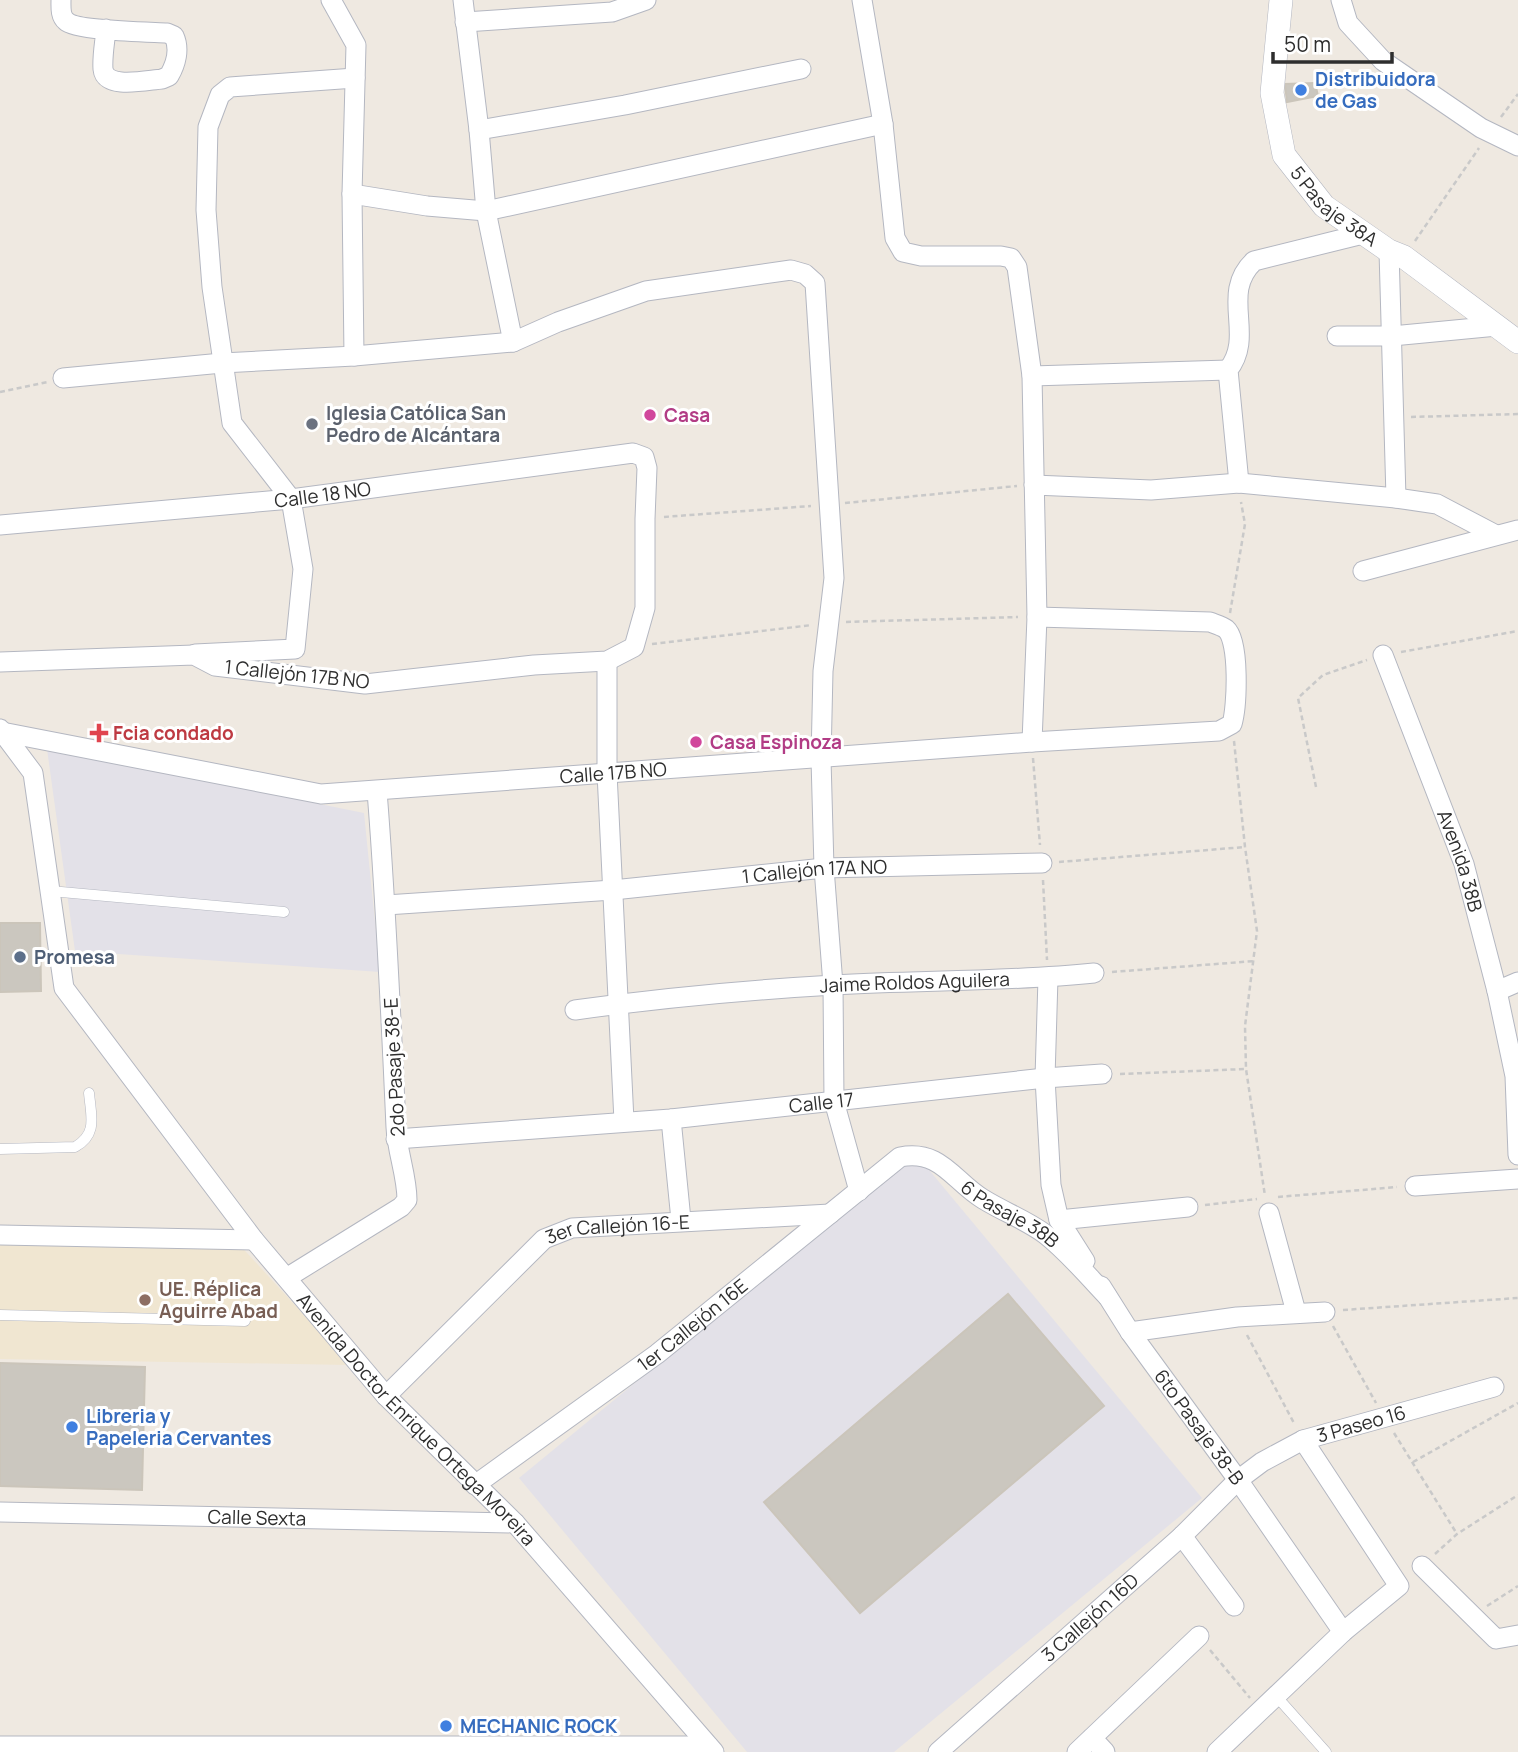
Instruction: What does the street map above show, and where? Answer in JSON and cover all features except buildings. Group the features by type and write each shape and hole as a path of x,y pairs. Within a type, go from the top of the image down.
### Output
{"street":[{"path":"61,0 61,13 65,21 72,25 106,30"},
{"path":"331,0 356,45 352,194 354,356"},
{"path":"463,0 486,211 513,342"},
{"path":"465,22 612,12 646,0"},
{"path":"862,0 883,124 895,238 904,252 921,256 1011,258 1017,267 1032,376 1037,617 1032,742"},
{"name":"5 Pasaje 38A","path":"1281,0 1272,93 1284,155 1324,206 1397,254 1518,342"},
{"path":"1341,0 1348,23 1383,61 1490,132 1518,146"},
{"path":"479,130 625,105 802,69"},
{"path":"194,654 295,649 303,569 291,499 232,423 212,287 206,196 208,127 220,95 230,87 355,78"},
{"path":"352,194 427,206 486,211 883,124"},
{"path":"1239,483 1228,370 1239,348 1238,282 1244,270 1254,261 1363,234"},
{"path":"1396,498 1392,336 1397,254"},
{"path":"63,378 222,363 354,356 513,342 558,322 646,291 791,270 805,274 814,283 834,578 823,671 821,759 824,868 833,985 834,1101 859,1191"},
{"path":"1338,336 1392,336 1497,326"},
{"path":"1032,376 1228,370"},
{"name":"Calle 18 NO","path":"0,525 291,499 633,453 644,457 647,468 645,608 634,647"},
{"path":"1034,485 1151,489 1239,483 1396,498 1437,504 1496,535"},
{"path":"1363,571 1518,530"},
{"path":"1037,617 1210,622 1227,630 1234,645 1236,712 1232,724"},
{"name":"1 Callejón 17B NO","path":"0,662 194,654 215,666 365,684 534,665 607,661 634,647"},
{"name":"Avenida 38B","path":"1383,655 1464,864 1517,1076 1518,1155"},
{"path":"607,661 607,773 624,1121"},
{"name":"Calle 17B NO","path":"1,730 321,794 1032,742 1219,732 1232,724"},
{"name":"Avenida Doctor Enrique Ortega Moreira","path":"1,730 33,773 64,988 254,1240 386,1396 515,1523 711,1749"},
{"name":"2do Pasaje 38-E","path":"288,1277 401,1207 407,1200 407,1185 396,1139 386,905 377,791"},
{"name":"1 Callejón 17A NO","path":"386,905 613,890 824,868 1042,863"},
{"name":"Jaime Roldos Aguilera","path":"575,1010 833,985 1048,978 1094,973"},
{"name":"6to Pasaje 38-B","path":"1048,978 1045,1078 1051,1185 1059,1220 1130,1332 1238,1480 1343,1632"},
{"path":"1497,991 1518,982"},
{"name":"Calle 17","path":"396,1139 671,1119 1102,1074"},
{"path":"671,1119 681,1220"},
{"name":"6 Pasaje 38B","path":"900,1157 914,1154 928,1156 942,1164 968,1189 1047,1236 1107,1296"},
{"name":"1er Callejón 16E","path":"475,1485 657,1354 900,1157"},
{"path":"1415,1186 1518,1179"},
{"path":"1274,1205 1296,1312"},
{"path":"1059,1220 1188,1207"},
{"name":"3er Callejón 16-E","path":"386,1396 544,1239 572,1228 830,1214"},
{"path":"0,1235 254,1240"},
{"path":"1130,1332 1237,1317 1325,1312"},
{"name":"3 Paseo 16","path":"1238,1480 1262,1462 1303,1440 1494,1387"},
{"path":"1217,1752 1343,1632 1399,1586 1303,1440"},
{"name":"3 Callejón 16D","path":"938,1752 1182,1536 1238,1480"},
{"name":"Calle Sexta","path":"0,1512 515,1523"},
{"path":"1182,1536 1234,1606"},
{"path":"1422,1566 1496,1639 1518,1635"},
{"path":"1077,1752 1098,1745 1199,1636"},
{"path":"0,1746 711,1749"}],"lane":[{"path":"50,891 284,912"},
{"path":"0,1149 75,1147 86,1141 91,1134 89,1093"},
{"path":"0,1315 245,1321"},
{"path":"1276,1697 1326,1752"}],"path":[{"path":"1397,254 1518,94"},
{"path":"0,392 63,378"},
{"path":"1394,417 1518,414"},
{"path":"1227,630 1245,524 1239,483"},
{"path":"1188,1207 1265,1198 1246,1069 1245,1026 1257,931 1232,724"},
{"path":"1042,863 1245,847"},
{"path":"1094,973 1255,961"},
{"path":"1102,1074 1246,1069"},
{"path":"1274,1205 1415,1186"},
{"path":"1518,1298 1325,1312 1384,1419 1457,1534 1518,1495"},
{"path":"1237,1317 1303,1440"},
{"path":"1413,1462 1518,1403"},
{"path":"1472,1616 1518,1586"},
{"path":"1199,1636 1261,1712"}],"shaded area":[{"path":"47,749 364,813 380,972 75,951"},
{"path":"915,1153 1202,1498 894,1752 747,1752 519,1478"},
{"name":"UE. Réplica Aguirre Abad","path":"0,1238 236,1241 350,1365 0,1359"}],"place":[{"name":"Distribuidora de Gas","path":"1301,90"},
{"name":"Casa","path":"650,415"},
{"name":"Iglesia Católica San Pedro de Alcántara","path":"312,424"},
{"name":"Fcia condado","path":"99,733"},
{"name":"Casa Espinoza","path":"696,742"},
{"name":"Promesa","path":"20,957"},
{"name":"UE. Réplica Aguirre Abad","path":"145,1300"},
{"name":"Libreria y Papeleria Cervantes","path":"72,1427"},
{"name":"MECHANIC ROCK","path":"446,1726"}]}
